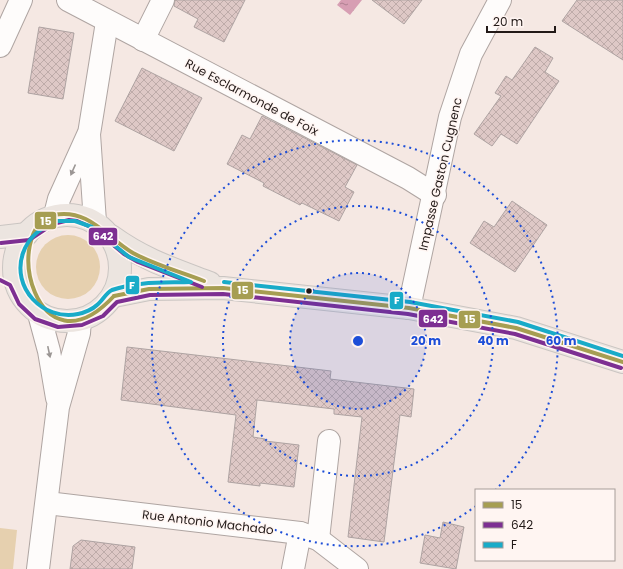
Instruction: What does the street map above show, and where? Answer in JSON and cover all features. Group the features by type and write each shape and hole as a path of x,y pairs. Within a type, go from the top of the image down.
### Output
{"main road":[{"path":"103,229 120,255 121,276 114,296 100,311 80,320 59,321 40,314 24,300 8,277 21,240 36,224 55,215 76,215 103,229 132,252 156,263 223,288"},
{"path":"0,236 27,234"},
{"path":"114,296 148,289 223,288 409,308 516,328 623,362"}],"street":[{"path":"0,46 21,0"},
{"name":"Rue Esclarmonde de Foix","path":"68,0 107,22 408,178 435,195"},
{"path":"143,40 163,0"},
{"name":"Impasse Gaston Cugnenc","path":"409,308 435,195 450,117 471,54 500,0"},
{"path":"55,215 59,199 89,134 107,22"},
{"path":"89,134 103,229"},
{"path":"40,314 49,351 58,407"},
{"path":"38,569 48,502 58,407 79,333 80,320"},
{"path":"293,569 309,536 329,441"},
{"name":"Rue Antonio Machado","path":"48,502 309,536"},
{"path":"309,536 357,569"}],"shaded area":[{"path":"68,235 86,241 94,249 100,267 94,285 86,293 68,299 50,293 42,285 36,267 42,249 50,241"},
{"path":"0,528 17,530 13,569 0,569"}],"water":[{"path":"341,0 362,0 350,15 337,5"}],"building":[{"path":"175,0 245,0 224,42 194,27 198,19 174,6"},
{"path":"372,0 422,0 404,24"},
{"path":"577,0 623,0 623,60 562,21"},
{"path":"39,27 74,33 63,99 28,93"},
{"path":"535,47 553,58 545,72 559,81 517,144 501,134 492,146 474,134 501,96 495,93 506,76 512,80"},
{"path":"142,68 202,98 174,151 115,121"},
{"path":"262,116 357,165 345,187 354,192 339,221 302,203 300,205 263,186 264,183 227,164 242,135 250,139"},
{"path":"512,201 547,225 515,272 470,243 484,221 494,227"},
{"path":"127,347 331,371 330,379 414,389 411,417 400,415 384,542 348,537 362,417 334,414 334,409 257,400 253,437 265,439 265,441 299,445 294,487 260,483 260,486 228,482 236,415 121,400"},
{"path":"443,522 464,527 456,569 420,563 425,535 440,538"},
{"path":"81,540 135,547 132,569 70,569 73,546"}],"transit line":[{"name":"15","path":"114,296 87,317 65,320 47,311 35,292 29,269 30,246 38,226 54,215 66,214 77,216 88,220 133,253 159,265 204,281"},
{"name":"642","path":"1,243 29,240 53,224 69,220 77,221 93,228 124,254 138,262 202,287"},
{"name":"F","path":"56,221 75,221 92,227 129,257 191,282 131,285 110,291 99,303 86,312 65,315 53,312 42,307 26,290 20,266 23,253 28,242 40,230 56,221"},
{"name":"642","path":"0,280 10,285 19,304 35,319 58,327 82,325 103,316 117,302 150,295 223,294 408,314 515,334 621,368"},
{"name":"F","path":"224,282 410,302 518,322 623,356"},
{"name":"15","path":"114,296 149,289 223,288 409,308 516,328 623,362"}]}
